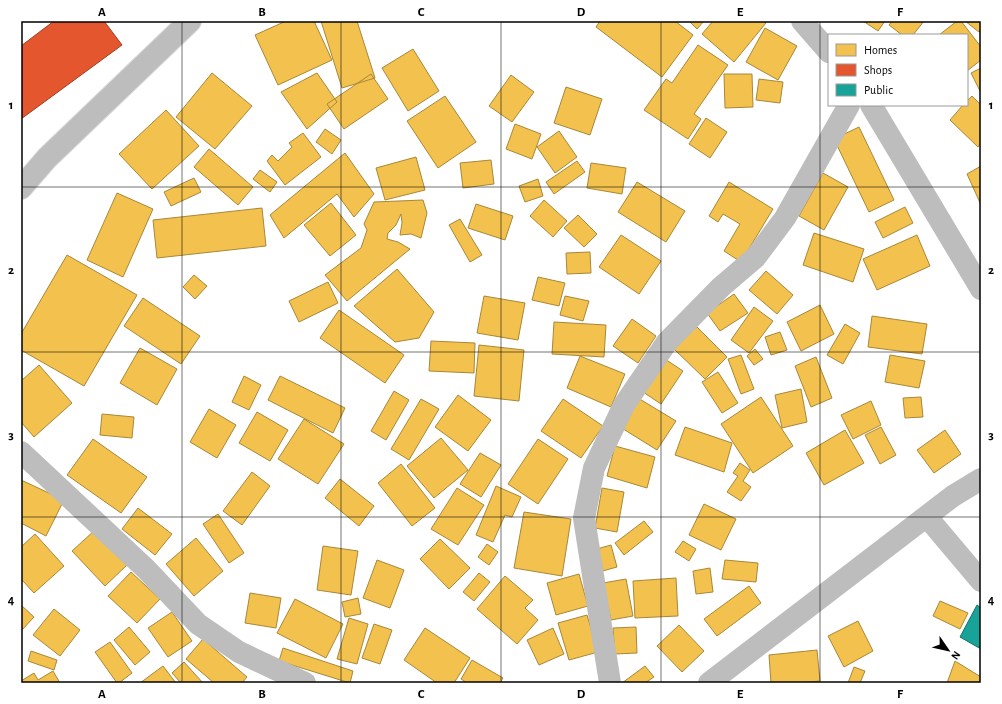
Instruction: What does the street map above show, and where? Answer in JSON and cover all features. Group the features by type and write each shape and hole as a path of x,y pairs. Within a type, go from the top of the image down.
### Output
{"street":[{"path":"21,188 47,158 190,21"},
{"path":"802,21 828,51"},
{"path":"610,683 584,518 594,468 624,405 667,342 721,287 755,258 785,218 848,106"},
{"path":"872,106 981,289"},
{"path":"21,452 146,568 198,624 239,652 305,683"},
{"path":"709,683 953,496 981,480"},
{"path":"927,517 981,581"}],"building: Homes":[{"path":"286,21 314,21 332,60 278,85 255,35"},
{"path":"321,21 357,21 375,78 342,88"},
{"path":"600,21 675,21 693,35 662,77 596,27"},
{"path":"689,21 704,21 697,29"},
{"path":"713,21 763,21 766,23 734,62 702,34"},
{"path":"863,21 885,21 878,31"},
{"path":"892,21 924,21 914,34 901,34 889,25"},
{"path":"957,21 961,21 981,47 981,60 968,70 968,34 940,34"},
{"path":"965,21 981,21 981,30 979,32"},
{"path":"765,28 797,46 778,80 746,62"},
{"path":"698,45 728,65 694,114 701,119 688,139 644,110 666,79 672,83"},
{"path":"413,49 439,91 408,111 382,68"},
{"path":"981,68 981,93 971,73"},
{"path":"212,73 252,106 215,149 176,117"},
{"path":"317,73 337,102 307,129 281,92"},
{"path":"371,74 388,99 344,129 327,104"},
{"path":"724,74 752,74 753,107 725,108"},
{"path":"511,75 534,92 512,122 489,106"},
{"path":"759,79 783,82 780,103 756,100"},
{"path":"566,87 602,99 590,135 554,123"},
{"path":"445,96 476,142 438,168 407,121"},
{"path":"972,96 981,105 981,143 978,147 950,120 962,106 968,106 968,100"},
{"path":"166,110 199,146 152,189 119,154"},
{"path":"706,118 727,132 710,158 689,144"},
{"path":"515,124 541,134 532,159 506,149"},
{"path":"859,127 894,200 869,212 834,139"},
{"path":"325,129 341,140 332,154 316,142"},
{"path":"559,131 577,157 555,173 537,147"},
{"path":"303,133 321,157 285,185 267,161 272,155 278,161 292,147 289,143"},
{"path":"209,149 253,187 238,205 194,167"},
{"path":"345,153 374,194 354,217 337,194 284,238 270,215"},
{"path":"416,157 425,190 385,200 376,168"},
{"path":"491,160 494,184 463,188 460,163"},
{"path":"577,161 585,172 554,194 546,182"},
{"path":"591,163 626,168 622,194 587,188"},
{"path":"981,166 981,205 967,174"},
{"path":"260,170 277,182 270,192 253,179"},
{"path":"823,173 848,187 824,230 799,216"},
{"path":"194,178 201,192 171,206 164,192"},
{"path":"538,179 543,196 525,202 519,186"},
{"path":"637,182 685,211 666,242 618,212"},
{"path":"729,182 773,209 741,262 724,251 740,224 723,214 718,222 709,216"},
{"path":"117,193 153,209 123,277 87,260"},
{"path":"423,200 427,213 421,238 411,234 400,235 402,223 401,214 396,225 388,233 387,239 398,242 410,249 347,301 325,275 361,248 367,230 364,224 374,202"},
{"path":"544,200 567,221 553,237 530,216"},
{"path":"331,203 356,235 330,256 304,225"},
{"path":"476,204 513,216 505,240 468,228"},
{"path":"905,207 913,223 883,238 875,222"},
{"path":"262,208 266,246 157,258 153,220"},
{"path":"578,215 597,234 584,247 564,228"},
{"path":"460,219 482,255 470,262 449,225"},
{"path":"814,233 864,249 853,282 803,265"},
{"path":"621,235 661,261 639,294 599,267"},
{"path":"917,235 930,266 877,290 863,259"},
{"path":"590,252 591,273 567,274 566,253"},
{"path":"67,255 137,295 84,386 21,350 21,334"},
{"path":"397,269 434,312 419,338 395,342 354,306"},
{"path":"766,271 793,295 777,314 749,290"},
{"path":"194,275 207,286 195,299 183,287"},
{"path":"538,277 565,283 559,306 532,300"},
{"path":"328,282 338,303 299,322 289,301"},
{"path":"734,294 748,313 720,331 707,313"},
{"path":"484,296 525,303 518,340 477,333"},
{"path":"565,296 589,301 583,321 560,315"},
{"path":"143,298 200,336 181,364 124,326"},
{"path":"820,305 834,334 801,351 787,322"},
{"path":"754,307 773,321 749,353 731,340"},
{"path":"339,310 404,355 385,383 320,338"},
{"path":"872,316 927,324 922,354 868,347"},
{"path":"632,319 656,336 638,363 613,346"},
{"path":"554,322 606,325 604,357 552,354"},
{"path":"845,324 860,333 843,364 827,355"},
{"path":"695,325 727,357 705,379 673,348"},
{"path":"780,332 787,350 771,355 765,337"},
{"path":"431,341 475,343 474,373 429,371"},
{"path":"479,345 524,350 519,401 474,396"},
{"path":"140,348 177,369 157,405 120,383"},
{"path":"755,349 763,359 754,365 747,356"},
{"path":"741,355 754,389 741,394 728,359"},
{"path":"890,355 925,361 919,388 885,382"},
{"path":"580,356 625,374 611,407 567,388"},
{"path":"816,357 832,398 811,407 795,366"},
{"path":"665,359 683,371 661,404 643,392"},
{"path":"39,365 72,403 34,437 21,422 21,381"},
{"path":"718,372 738,403 722,413 702,382"},
{"path":"244,376 261,385 249,410 232,402"},
{"path":"280,376 345,408 333,433 268,400"},
{"path":"801,389 807,422 782,428 775,395"},
{"path":"394,391 409,400 386,440 371,431"},
{"path":"458,395 491,420 468,451 435,427"},
{"path":"761,397 793,446 753,473 721,424"},
{"path":"921,397 923,417 905,418 903,398"},
{"path":"638,398 676,421 657,450 620,427"},
{"path":"421,399 439,409 409,460 391,449"},
{"path":"563,399 603,426 581,458 541,431"},
{"path":"871,401 881,425 853,439 841,415"},
{"path":"209,409 236,425 217,458 190,442"},
{"path":"257,412 288,430 270,461 239,443"},
{"path":"102,414 134,417 132,438 100,435"},
{"path":"304,419 344,444 318,484 278,459"},
{"path":"685,427 732,443 724,472 675,455"},
{"path":"881,427 896,455 880,464 865,435"},
{"path":"845,430 864,463 824,485 806,453"},
{"path":"945,430 961,454 934,473 917,450"},
{"path":"441,438 468,470 434,498 407,466"},
{"path":"93,439 147,477 121,513 67,475"},
{"path":"538,439 568,459 538,504 508,484"},
{"path":"615,446 655,457 647,488 607,476"},
{"path":"480,453 501,465 481,497 460,484"},
{"path":"740,463 750,470 743,481 751,487 741,501 727,492 738,476 733,473"},
{"path":"401,464 435,508 412,526 378,483"},
{"path":"252,472 270,486 242,525 223,511"},
{"path":"340,479 374,506 359,526 325,498"},
{"path":"21,480 64,500 46,536 21,523"},
{"path":"496,486 521,497 512,517 505,515 493,542 476,535"},
{"path":"457,488 484,505 458,545 431,529"},
{"path":"602,488 624,492 617,532 595,528"},
{"path":"704,504 736,519 721,550 689,535"},
{"path":"138,508 172,534 155,555 122,529"},
{"path":"524,512 571,519 562,576 514,568"},
{"path":"218,514 244,553 229,563 203,524"},
{"path":"644,521 653,532 624,555 615,543"},
{"path":"95,530 127,565 105,586 72,551"},
{"path":"35,534 64,566 34,593 21,579 21,547"},
{"path":"196,538 223,571 194,596 166,564"},
{"path":"440,539 470,568 449,589 420,559"},
{"path":"683,541 696,549 689,561 675,552"},
{"path":"487,544 498,552 489,565 478,557"},
{"path":"611,545 617,567 599,572 593,550"},
{"path":"323,546 358,551 351,595 317,590"},
{"path":"377,560 404,570 390,608 363,598"},
{"path":"725,560 758,563 756,582 722,579"},
{"path":"710,568 713,592 696,594 693,571"},
{"path":"131,572 160,599 137,623 108,596"},
{"path":"479,573 490,582 474,601 463,592"},
{"path":"579,574 588,606 556,615 547,583"},
{"path":"505,576 533,600 525,608 538,620 517,644 477,609"},
{"path":"676,578 678,616 635,618 633,581"},
{"path":"626,579 633,616 611,620 603,583"},
{"path":"749,586 761,603 717,636 704,619"},
{"path":"250,593 281,598 276,628 245,623"},
{"path":"358,598 361,614 345,617 342,602"},
{"path":"295,599 343,624 326,658 277,633"},
{"path":"940,601 968,613 960,629 933,616"},
{"path":"21,605 34,617 21,631"},
{"path":"54,609 80,630 60,656 33,635"},
{"path":"172,612 192,641 168,657 148,628"},
{"path":"587,615 598,652 569,660 558,623"},
{"path":"349,618 368,624 357,664 337,659"},
{"path":"858,621 873,651 844,667 828,636"},
{"path":"374,624 392,630 380,664 362,658"},
{"path":"679,625 704,651 682,672 657,646"},
{"path":"129,627 150,652 135,665 114,640"},
{"path":"636,627 637,653 615,654 613,628"},
{"path":"425,628 470,658 454,683 437,683 404,660"},
{"path":"553,628 564,654 539,665 527,640"},
{"path":"203,639 247,677 242,683 214,683 186,659"},
{"path":"110,642 132,673 119,683 117,683 95,652"},
{"path":"283,648 353,671 350,683 279,661"},
{"path":"817,650 820,681 771,683 769,655"},
{"path":"31,651 57,660 54,670 28,661"},
{"path":"472,660 503,678 500,683 467,683 461,679"},
{"path":"955,661 981,677 981,683 947,683"},
{"path":"184,662 203,683 181,683 172,673"},
{"path":"163,666 176,683 140,683"},
{"path":"645,666 654,677 645,683 622,683"},
{"path":"854,667 865,671 860,683 848,683"},
{"path":"53,671 60,683 21,683 21,681 34,673 38,680"}],"building: Shops":[{"path":"54,21 104,21 122,45 21,119 21,46"}],"building: Public":[{"path":"977,605 981,608 981,649 960,637"}]}
